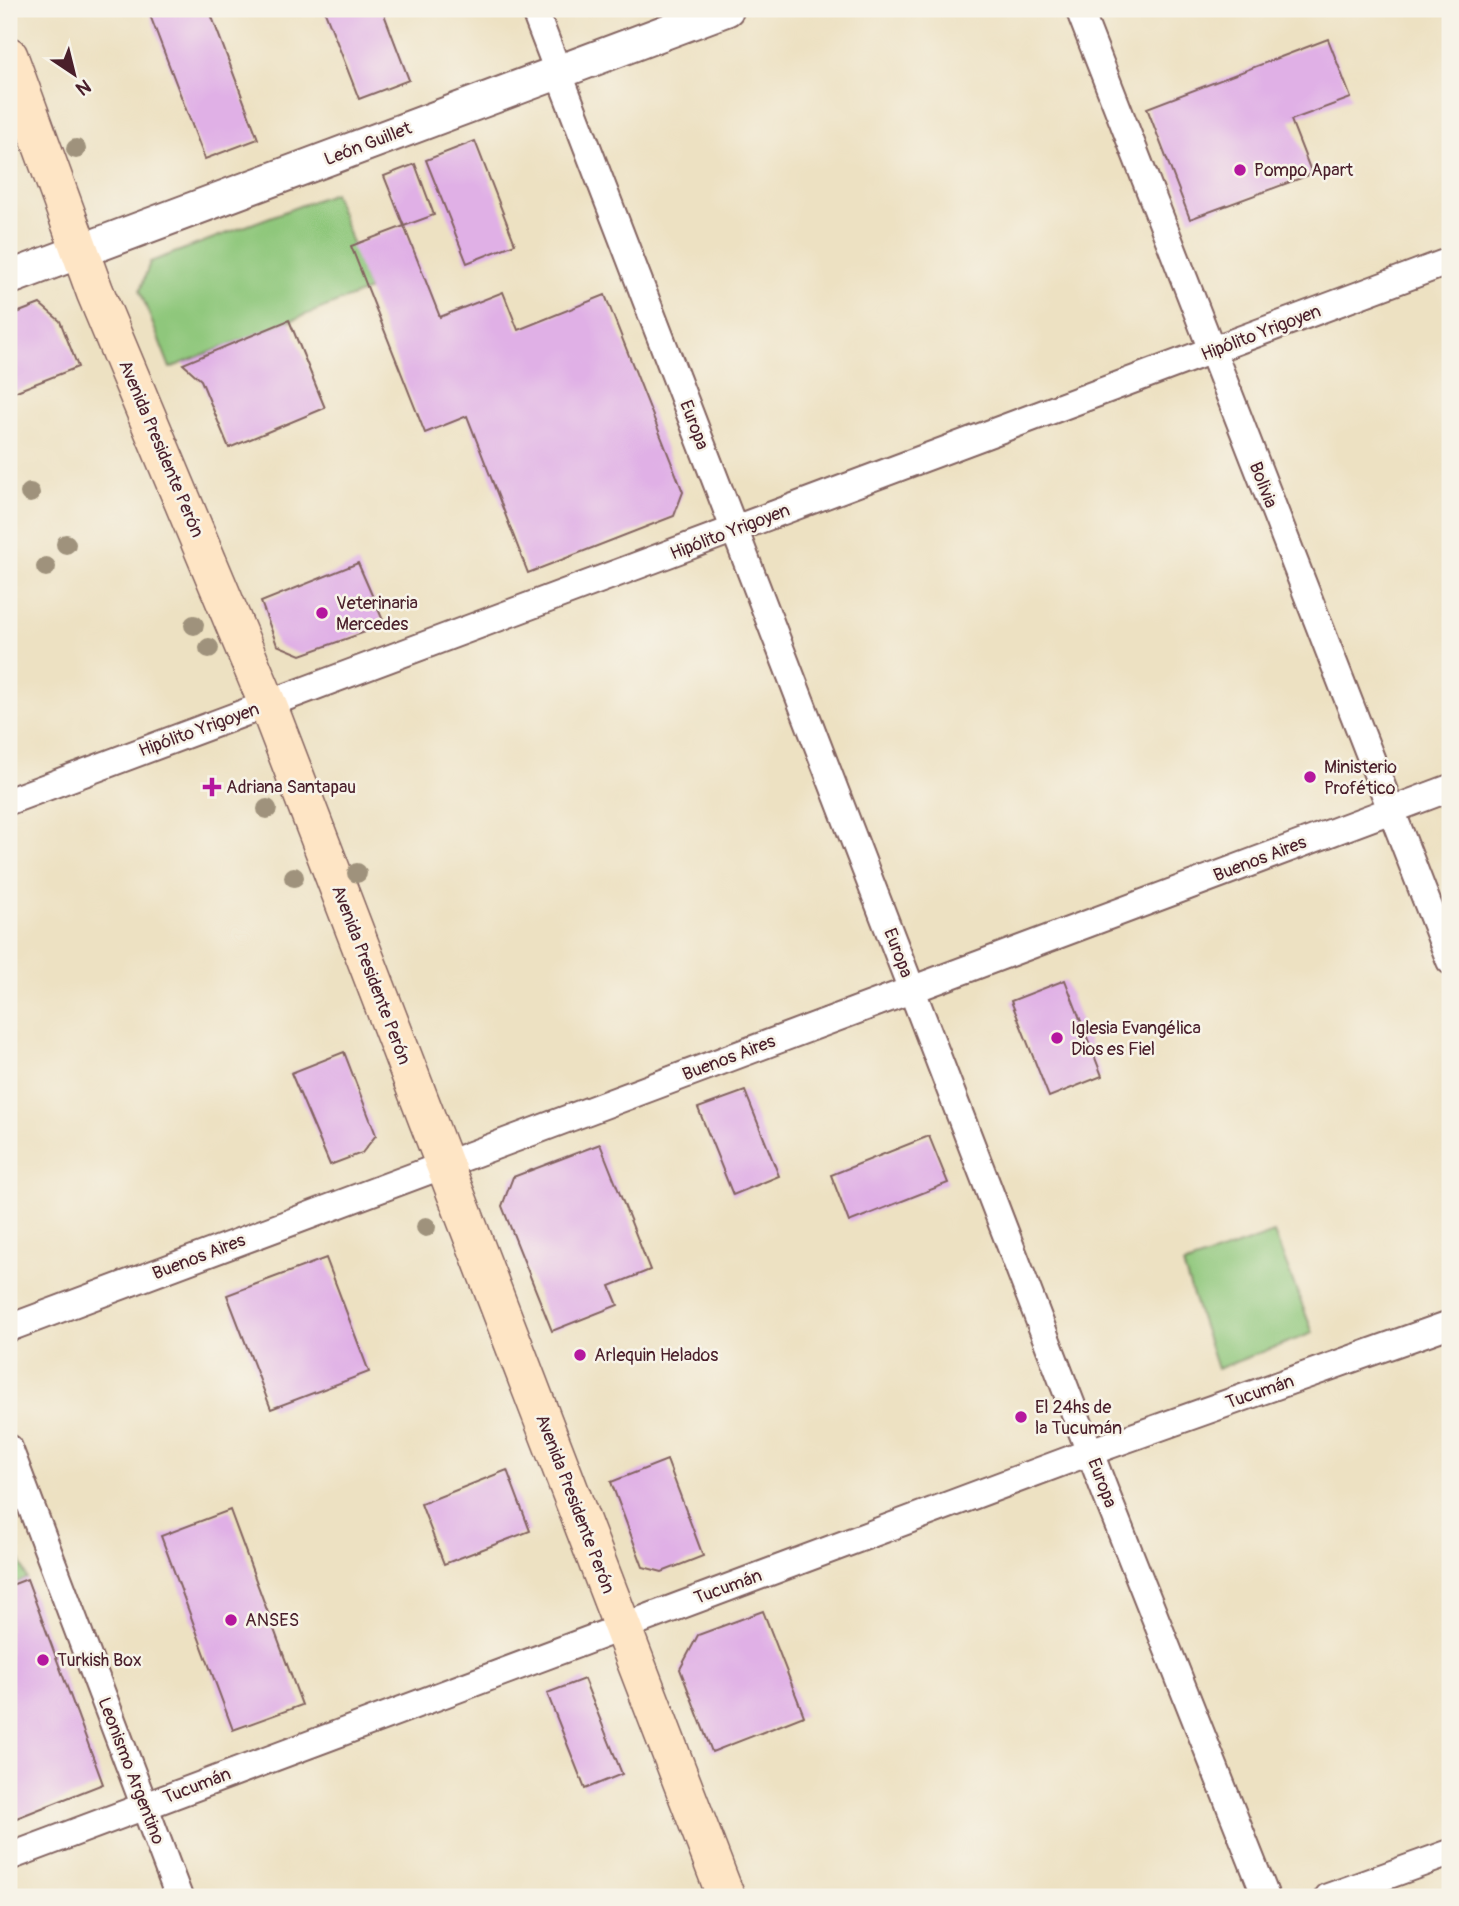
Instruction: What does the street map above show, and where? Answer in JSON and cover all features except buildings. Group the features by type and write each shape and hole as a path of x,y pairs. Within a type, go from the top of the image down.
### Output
{"main road":[{"name":"Avenida Presidente Perón","path":"9,56 95,292 268,705 726,1897"}],"street":[{"name":"Europa","path":"534,9 1090,1452 1266,1897"},
{"name":"León Guillet","path":"9,278 727,9"},
{"name":"Bolivia","path":"1079,9 1450,961"},
{"name":"Hipólito Yrigoyen","path":"9,801 1450,261"},
{"name":"Buenos Aires","path":"9,1328 1450,788"},
{"name":"Tucumán","path":"9,1857 1090,1452 1450,1324"},
{"name":"Leonismo Argentino","path":"9,1448 179,1897"},
{"path":"1328,1897 1450,1853"}],"green space":[{"path":"334,193 369,290 170,368 140,291 150,262"},
{"path":"1274,1233 1313,1333 1217,1369 1183,1265"},
{"path":"9,1530 27,1579 9,1586"}],"place":[{"name":"Pompo Apart","path":"1240,170"},
{"name":"Veterinaria Mercedes","path":"322,613"},
{"name":"Ministerio Profético","path":"1310,777"},
{"name":"Adriana Santapau","path":"212,787"},
{"name":"Iglesia Evangélica Dios es Fiel","path":"1057,1038"},
{"name":"Arlequin Helados","path":"580,1355"},
{"name":"El 24hs de la Tucumán","path":"1021,1417"},
{"name":"ANSES","path":"231,1620"},
{"name":"Turkish Box","path":"43,1660"}]}
